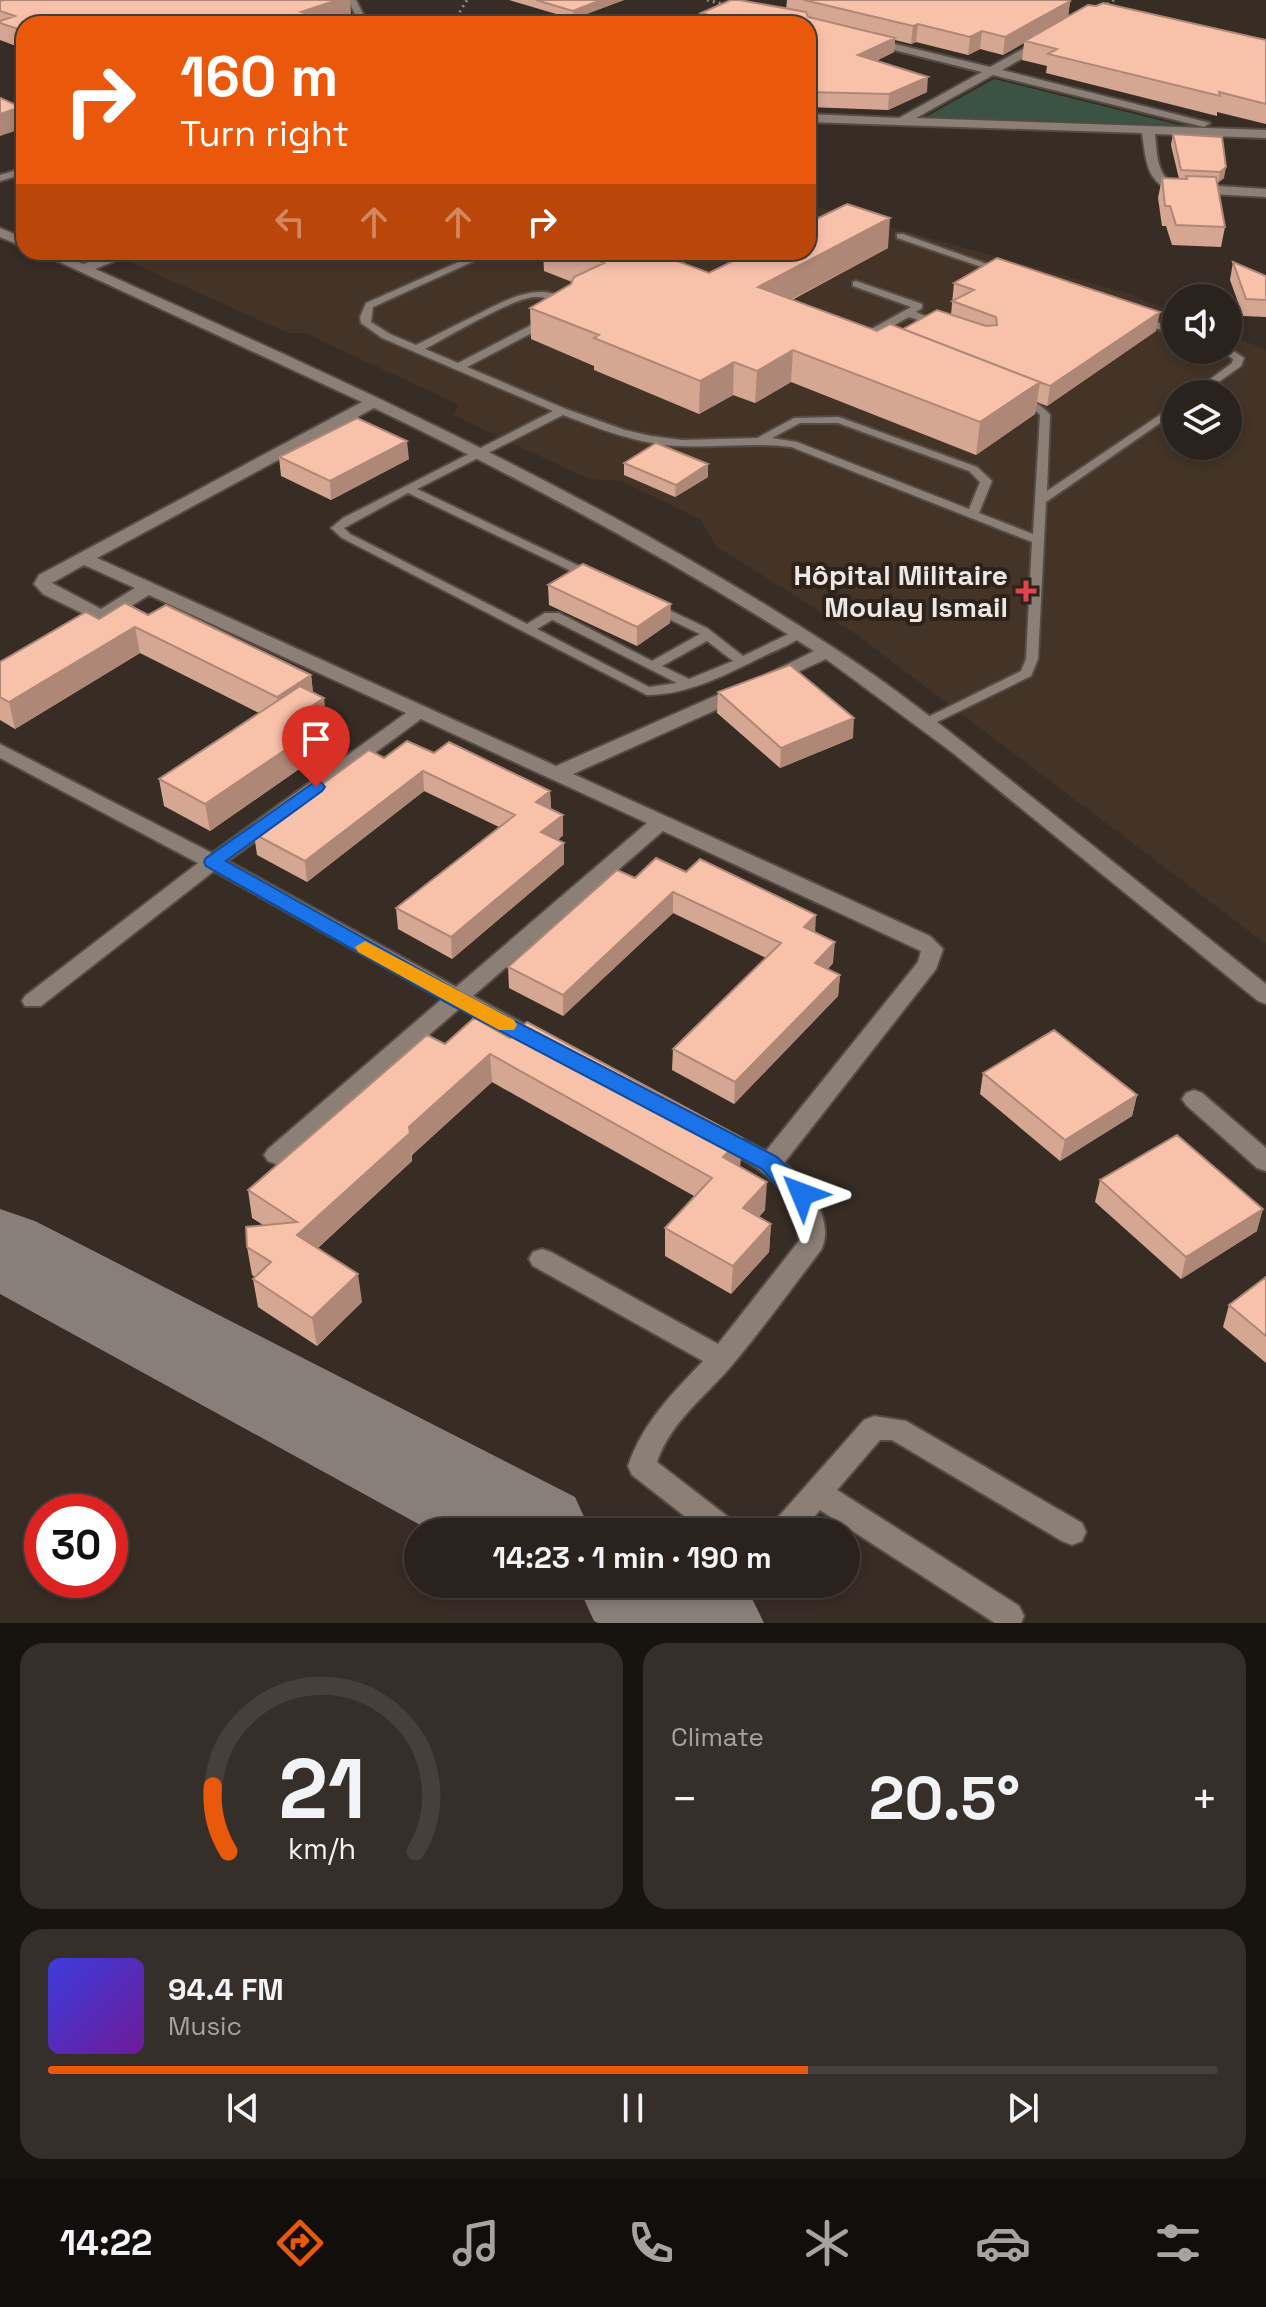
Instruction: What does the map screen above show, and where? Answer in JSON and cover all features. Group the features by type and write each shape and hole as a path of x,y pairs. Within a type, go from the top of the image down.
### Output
{"street":[{"path":"902,121 1057,34"},
{"path":"854,37 1247,134"},
{"path":"816,118 1266,134"},
{"path":"1148,130 1155,176 1163,184 1176,188 1266,193"},
{"path":"63,260 479,453 627,529 799,634 927,723 1266,996"},
{"path":"83,269 108,260"},
{"path":"102,616 43,584 45,579 371,403"},
{"path":"81,557 663,820 922,941 932,949 928,964 770,1163"},
{"path":"64,643 90,629 102,616 148,588"},
{"path":"558,773 828,652"},
{"path":"33,1001 213,862 419,712"},
{"path":"0,750 213,862 557,1052"},
{"path":"276,1155 663,820"},
{"path":"1194,1099 1266,1162"},
{"path":"699,1126 770,1163 802,1194 813,1224 812,1243 647,1445 642,1466 708,1518"},
{"path":"542,1259 721,1358"},
{"path":"796,1518 874,1428 896,1429 1072,1532"},
{"path":"818,1493 1009,1616"}],"lane":[{"path":"900,236 1018,277"},
{"path":"471,260 369,305 366,323 386,336 562,411 644,440 683,443 762,439 808,449 1038,540"},
{"path":"856,284 919,306 860,339 874,345"},
{"path":"418,348 520,297 534,294 563,299 568,304 566,311"},
{"path":"908,313 948,327"},
{"path":"1133,317 1162,327"},
{"path":"460,366 552,318"},
{"path":"1215,380 1237,364"},
{"path":"927,723 1026,673 1032,659 1043,499 1045,415 1040,409 1013,398"},
{"path":"562,411 340,523 339,532 647,691 658,693 688,684 799,634"},
{"path":"1043,499 1162,417"},
{"path":"762,439 798,420 839,420 973,469 986,481 973,514"},
{"path":"408,489 601,581"},
{"path":"642,601 708,635 740,660"},
{"path":"527,630 555,616 688,684"},
{"path":"652,666 708,635"}],"path":[{"path":"707,0 730,6 738,0"},
{"path":"1107,4 1114,0"}],"shaded area":[{"name":"Hôpital Militaire Moulay Ismail","path":"816,206 1126,293 1162,307 1162,364 1242,364 1242,340 1266,350 1266,944 857,635 716,546 701,520 622,481 589,479 453,415 459,405 305,333 288,333 128,261 816,260"}],"green space":[{"path":"994,79 1179,125 926,117"}],"building":[{"path":"337,0 301,12 313,16 16,16 16,28 0,23 15,16 0,11 0,1"},
{"path":"536,0 601,0 573,11"},
{"path":"731,0 739,0 806,12 808,16 700,16 705,14 701,13"},
{"path":"804,0 1070,1 1005,37 982,31 970,37"},
{"path":"1103,3 1266,40 1266,104 1219,92 1220,96 1048,54 1057,49 1025,41 1088,5"},
{"path":"816,19 895,38 858,55 928,77 889,94 816,92"},
{"path":"0,98 16,105 16,109 0,114"},
{"path":"1173,134 1222,137 1226,167 1220,172 1181,170"},
{"path":"1186,176 1216,177 1225,227 1176,225 1170,206 1165,206 1162,178 1187,179"},
{"path":"847,204 890,218 816,257 816,219"},
{"path":"997,258 1160,312 1050,386 903,329 937,310 986,326 997,325 996,317 952,301 974,290 954,283"},
{"path":"596,260 674,260 709,273 735,260 810,260 758,287 877,331 890,324 1040,382 980,422 793,350 757,371 734,362 700,381 594,338 599,335 530,308 571,284 574,277 604,263"},
{"path":"1233,262 1266,276 1266,300 1246,299"},
{"path":"357,418 407,441 330,481 279,457"},
{"path":"656,443 708,464 676,485 624,463"},
{"path":"583,564 671,604 637,627 548,585"},
{"path":"125,603 148,615 166,605 311,675 277,697 135,627 9,702 0,697 0,662 86,612 99,619"},
{"path":"790,665 854,718 781,748 718,692"},
{"path":"300,686 324,698 300,714 322,725 205,804 159,779"},
{"path":"407,741 434,753 449,742 550,791 536,802 563,815 541,832 564,843 451,937 396,908 515,815 423,771 305,861 254,834 369,750 384,758"},
{"path":"656,858 686,872 700,859 816,915 804,927 835,942 815,963 840,975 735,1082 673,1049 781,943 673,892 563,995 508,967 617,870 635,878"},
{"path":"474,1018 510,1038 527,1022 742,1138 723,1157 767,1182 743,1208 771,1224 733,1266 665,1228 712,1178 490,1054 409,1127 410,1133 297,1235 358,1274 312,1318 253,1279 271,1262 247,1247 246,1227 297,1222 248,1190 427,1035 445,1044"},
{"path":"1054,1030 1137,1095 1065,1140 983,1073"},
{"path":"1177,1135 1263,1209 1186,1257 1100,1180"},
{"path":"1266,1277 1266,1336 1229,1305"}],"taxiway":[{"path":"0,1248 510,1518"},
{"path":"660,1598 707,1623"}],"slow traffic":[{"path":"365,947 506,1025"}],"place":[{"name":"Hôpital Militaire Moulay Ismail","path":"1026,591"}],"route":[{"path":"316,787 213,862 458,1000 770,1163 802,1194"}]}
